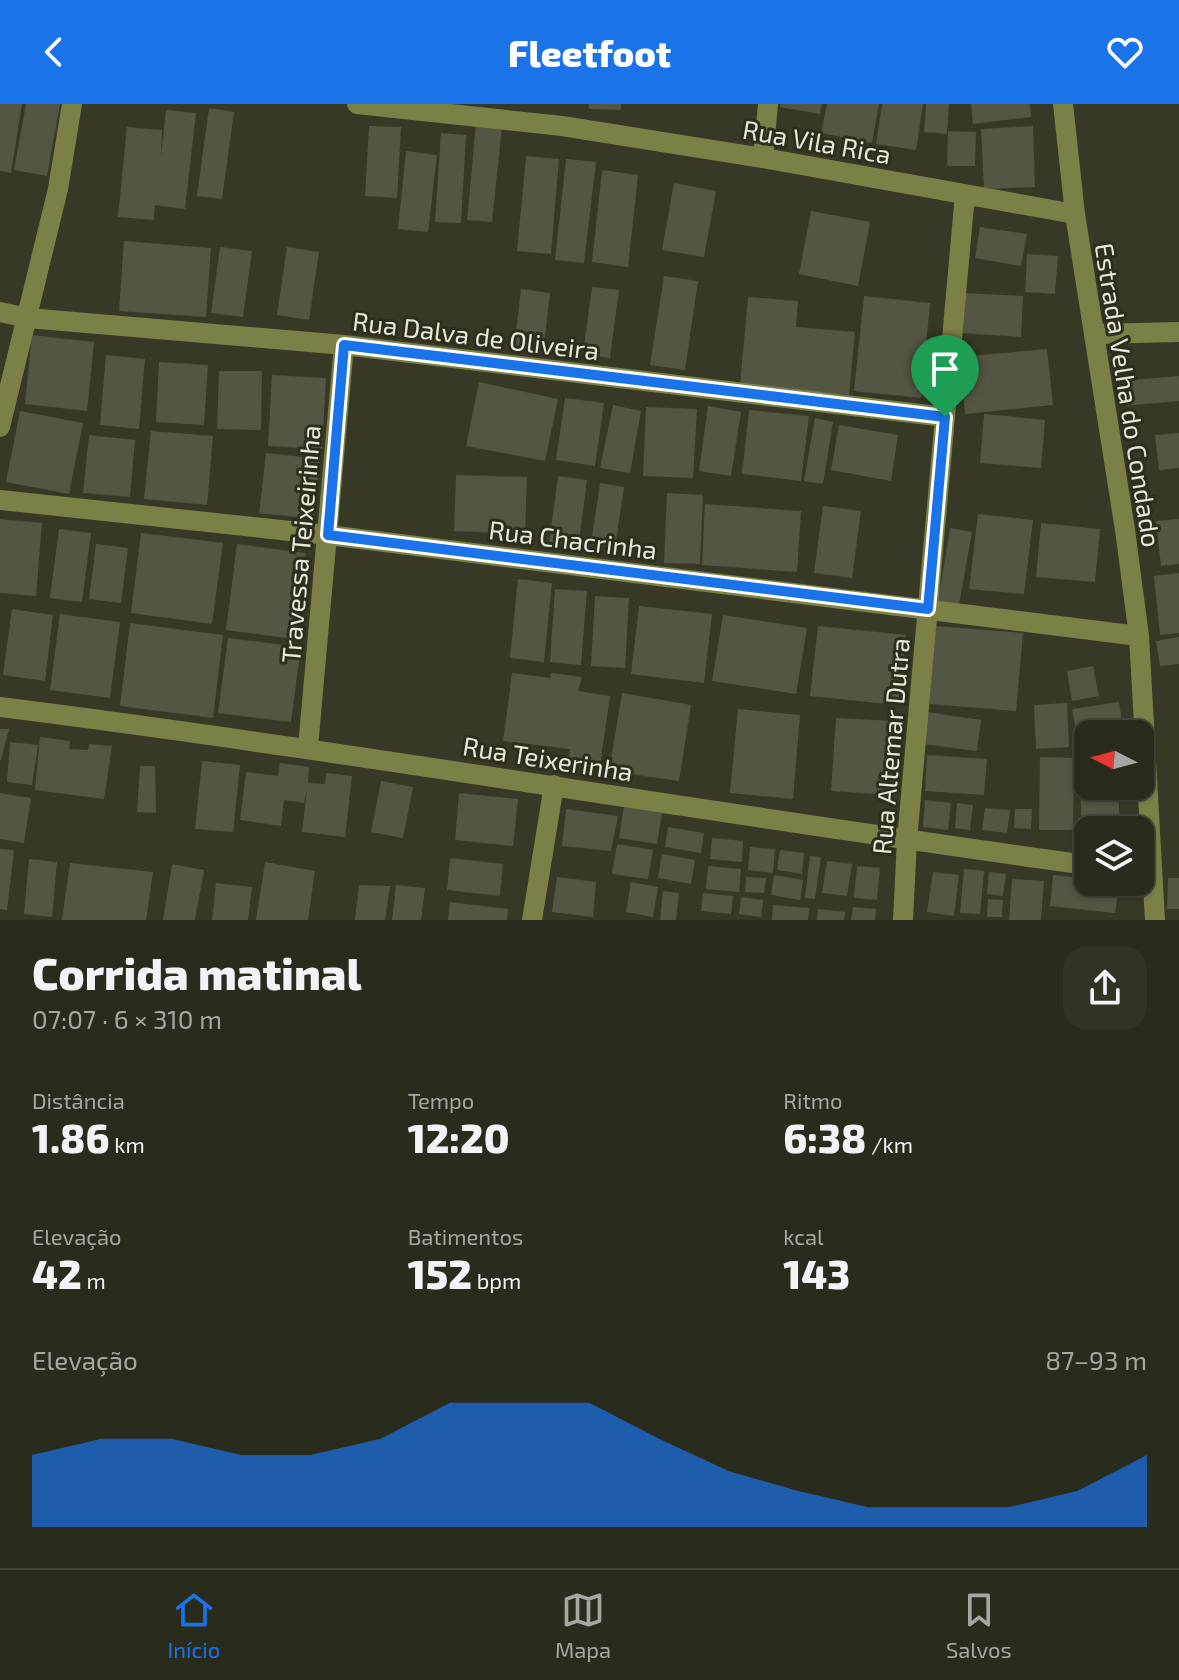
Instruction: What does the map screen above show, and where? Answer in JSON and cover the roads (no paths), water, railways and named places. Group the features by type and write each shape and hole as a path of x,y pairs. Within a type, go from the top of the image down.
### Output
{"street":[{"path":"0,427 58,189 72,104"},
{"name":"Rua Vila Rica","path":"357,104 562,126 763,158 1075,214"},
{"path":"562,126 565,104"},
{"path":"763,158 768,104"},
{"name":"Estrada Velha do Condado","path":"1063,104 1075,214 1139,636 1144,816"},
{"name":"Rua Altemar Dutra","path":"903,920 907,840 965,194"},
{"name":"Rua Dalva de Oliveira","path":"0,312 28,318 344,345 945,417"},
{"path":"1094,334 1179,332"},
{"name":"Travessa Teixeirinha","path":"308,747 344,345"},
{"name":"Rua Chacrinha","path":"0,500 328,535 1139,636"},
{"name":"Rua Teixerinha","path":"0,707 308,747 1074,863"},
{"path":"532,920 554,785"},
{"name":"Estrada Velha do Condado","path":"1150,896 1155,920"}]}
